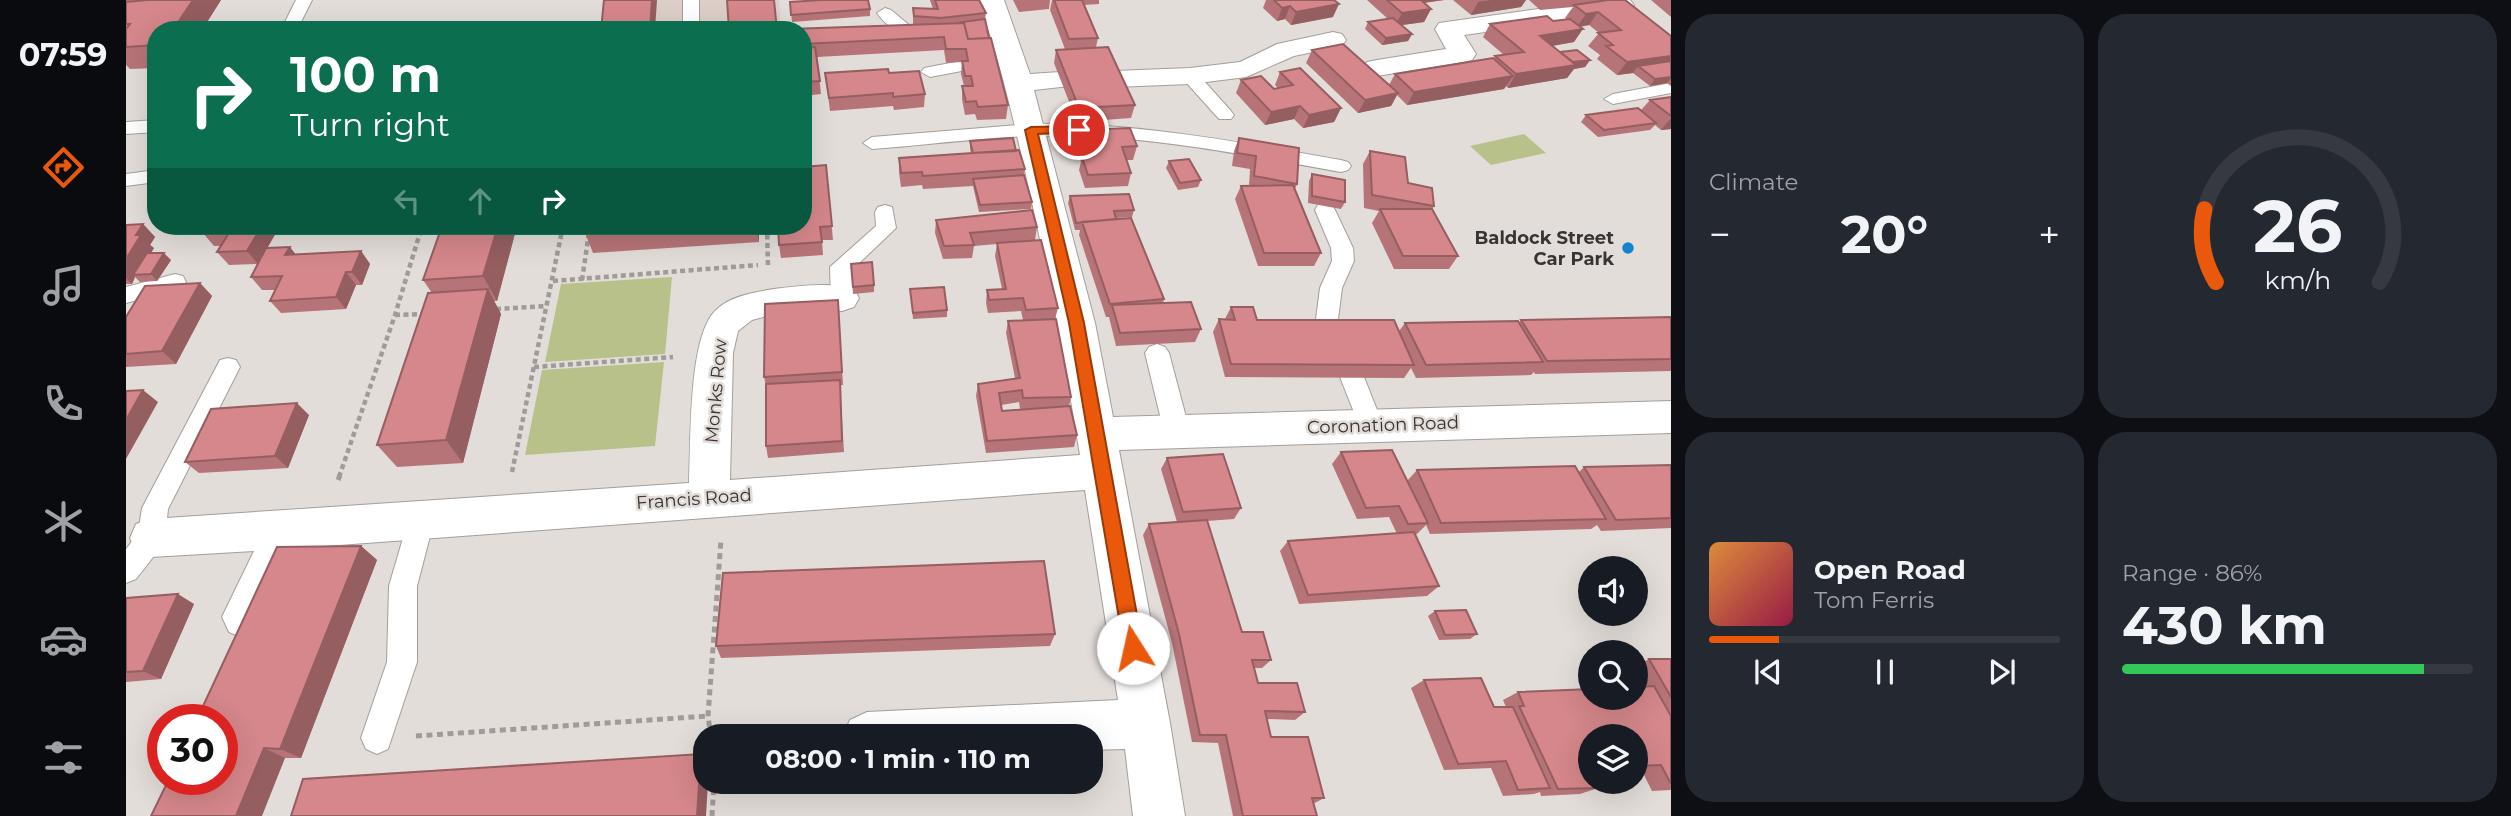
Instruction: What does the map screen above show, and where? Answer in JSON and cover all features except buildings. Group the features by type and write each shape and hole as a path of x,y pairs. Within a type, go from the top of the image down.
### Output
{"street":[{"path":"1377,68 1463,54 1448,29 1626,4"},
{"path":"1114,79 1190,76 1246,69 1286,50 1333,40"},
{"path":"1000,44 1060,80"},
{"path":"1000,44 1031,130 1077,323 1146,723 1159,816"},
{"name":"Monks Row","path":"716,498 715,353 719,333 728,319 750,307 842,298"},
{"name":"Coronation Road","path":"1100,452 1177,432 1671,417"},
{"name":"Francis Road","path":"139,554 285,530 716,498 1100,452"},
{"path":"227,656 285,530"},
{"path":"1103,725 1146,723"}],"lane":[{"path":"294,21 304,0"},
{"path":"691,0 691,21"},
{"path":"885,13 891,22 914,33 942,33"},
{"path":"930,72 966,65"},
{"path":"1190,76 1225,115"},
{"path":"1613,99 1671,88"},
{"path":"126,128 147,127"},
{"path":"872,143 1031,130 1129,133 1341,166"},
{"path":"126,180 147,177"},
{"path":"1325,210 1342,248 1343,261 1330,295 1328,318 1333,332"},
{"path":"842,298 841,267 886,228 885,212"},
{"path":"126,295 175,282"},
{"path":"1157,353 1177,432"},
{"path":"139,554 155,508 228,368"},
{"path":"1352,377 1371,425"},
{"path":"377,738 402,662 403,586 421,521"}],"path":[{"path":"338,480 395,316 419,235"},
{"path":"503,513 561,235"},
{"path":"582,280 589,235"},
{"path":"553,281 768,264"},
{"path":"492,309 547,306"},
{"path":"395,316 437,313"},
{"path":"534,367 715,353"},
{"path":"709,724 716,498"},
{"path":"377,738 708,716"},
{"path":"712,816 713,794"}],"shaded area":[{"path":"610,0 779,0 780,21 606,21"}],"green space":[{"path":"1524,134 1546,153 1491,165 1470,146"},
{"path":"672,277 665,354 545,362 561,284"},
{"path":"664,362 655,446 525,455 542,370"}],"place":[{"name":"Baldock Street Car Park","path":"1628,248"}],"route":[{"path":"1079,130 1031,130 1077,323 1133,648"}]}
